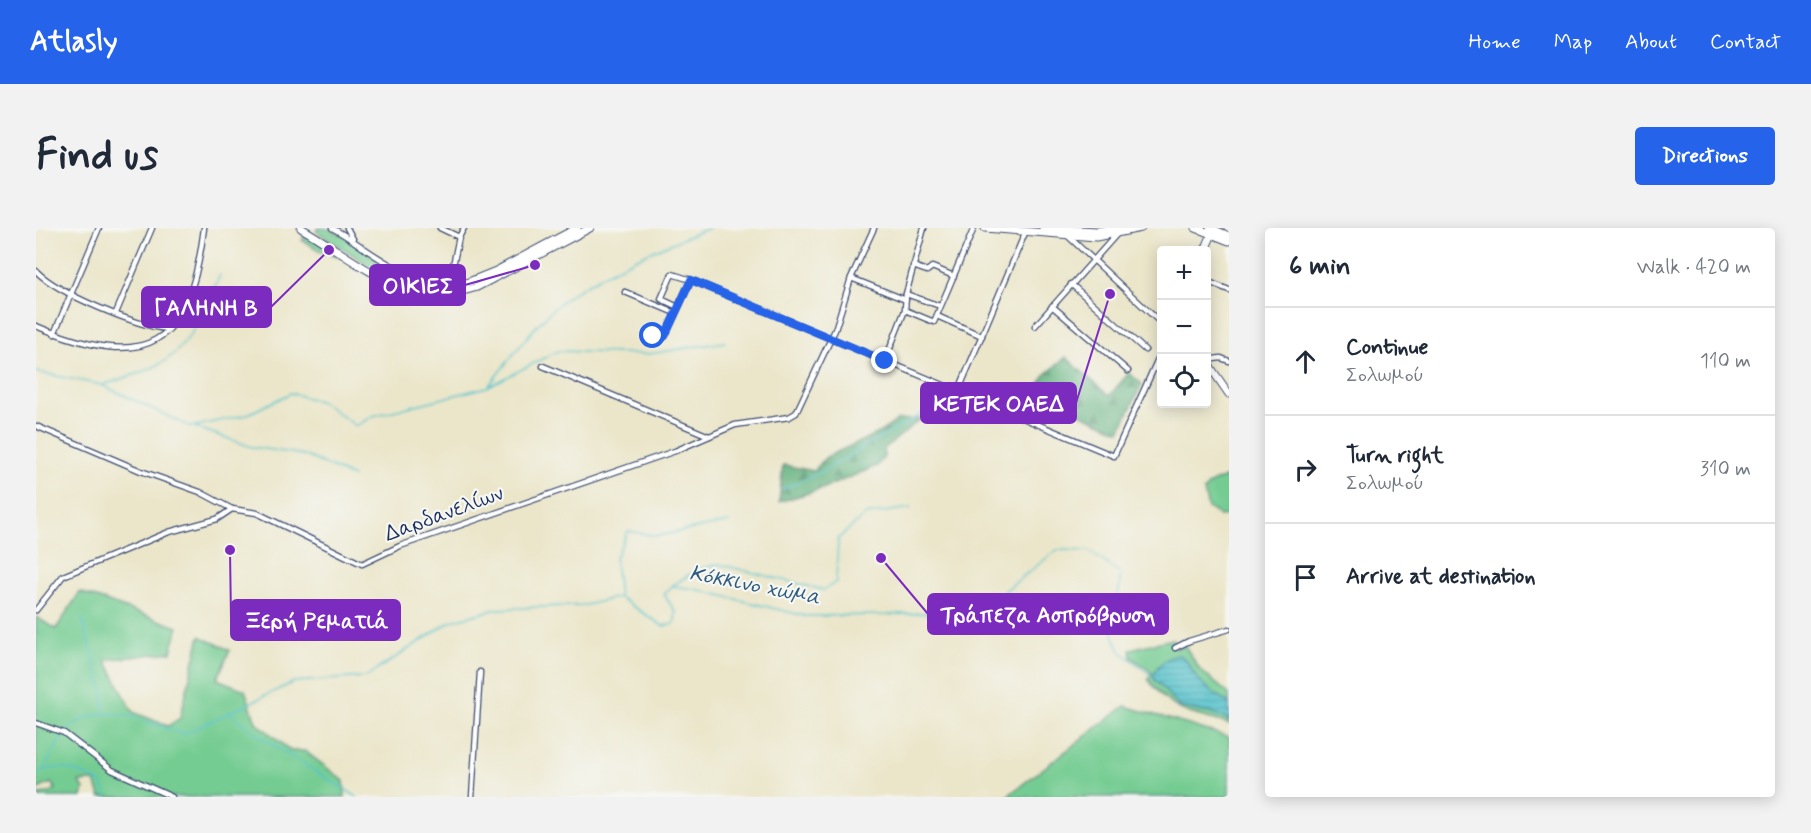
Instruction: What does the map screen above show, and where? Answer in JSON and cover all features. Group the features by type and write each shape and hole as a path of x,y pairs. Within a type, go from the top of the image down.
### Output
{"main road":[{"path":"301,228 312,230 378,276 406,290 425,294 460,292 477,287 590,228"},
{"path":"444,292 496,271 576,228"},
{"path":"985,228 1068,236 1141,228"},
{"path":"1043,228 1117,231"},
{"path":"1196,228 1229,236"},
{"path":"1211,231 1229,241"},
{"path":"1206,246 1211,231"},
{"path":"1211,368 1229,394"}],"street":[{"path":"54,334 99,228"},
{"path":"116,313 152,228"},
{"path":"36,326 54,334 94,345 126,349 152,343 168,330 183,310 198,268 204,228"},
{"path":"332,228 354,239 376,256 403,271 424,276 452,275 459,237 464,228"},
{"path":"347,228 354,239"},
{"path":"440,228 459,237"},
{"name":"Δαρδανελίων","path":"36,426 60,438 200,492 232,509 265,516 362,564 400,546 735,425 789,417 796,412 831,338 851,278 874,228"},
{"path":"885,361 905,310 913,266 924,228"},
{"path":"905,310 934,322 974,228"},
{"path":"1035,326 1071,284 1094,262 1117,231"},
{"path":"958,392 1025,233"},
{"path":"1068,236 1157,320"},
{"path":"913,266 927,271 932,267 954,276"},
{"path":"36,271 50,283 72,294 150,327 168,330"},
{"path":"677,310 661,298 673,273 1114,456 1159,354"},
{"path":"851,278 940,306"},
{"path":"653,336 661,339 665,336 691,280"},
{"path":"1211,283 1229,290"},
{"path":"1071,284 1146,350"},
{"path":"625,292 677,310"},
{"path":"1052,306 1128,371"},
{"path":"937,316 982,336"},
{"path":"1211,359 1219,357 1229,361"},
{"path":"543,366 709,436"},
{"path":"36,610 63,576 169,532 217,519 232,509"},
{"path":"1176,648 1189,641 1229,629"},
{"path":"472,797 480,672"},
{"path":"36,723 64,733 112,770 172,797"}],"green space":[{"path":"319,228 336,232 361,248 383,265 379,272 316,231"},
{"path":"306,235 342,257 322,252 302,240"},
{"path":"1066,357 1109,396 1129,373 1142,384 1120,431 1033,393 1045,375"},
{"path":"921,419 884,449 884,457 877,466 822,489 779,502 783,465 814,471 826,457 880,432 898,420"},
{"path":"1229,475 1229,515 1220,516 1208,508 1204,491 1209,484"},
{"path":"80,592 178,627 171,652 106,660 133,712 168,726 180,718 200,636 230,650 217,679 245,690 256,722 291,751 305,751 344,781 345,797 100,797 95,781 79,782 84,789 82,797 36,797 36,794 49,793 56,789 51,783 36,790 36,617 56,629"},
{"path":"1172,639 1177,649 1185,646 1200,670 1229,694 1229,724 1192,714 1174,706 1157,691 1148,679 1151,675 1150,671 1131,657 1130,649"},
{"path":"1125,706 1229,737 1229,797 1006,797"}],"water":[{"path":"1180,655 1188,662 1200,682 1229,703 1229,720 1215,714 1180,707 1155,680 1152,675 1160,665 1171,657"}],"waterway":[{"path":"489,385 537,326 569,296 619,267 709,228"},
{"path":"103,385 137,374 168,359 196,326 220,275"},
{"path":"36,372 102,385 191,427 246,415 291,393 322,402 356,426 373,416 487,387 558,351 648,354 725,342"},
{"name":"Κόκκινο χώμα","path":"783,489 821,472 926,412"},
{"path":"195,427 252,447 304,455 353,477"},
{"name":"Κόκκινο χώμα","path":"673,585 697,570 718,564 824,590 836,582 838,539 865,515 911,508"},
{"name":"Κόκκινο χώμα","path":"619,597 615,558 628,531 657,536 729,522"},
{"name":"Κόκκινο χώμα","path":"66,731 95,715 110,714 139,719 184,734 294,682 366,677 451,621 497,609 586,605 619,597 663,626 674,624 676,613 664,594 672,586 695,589 805,616 942,612 993,600 1057,550 1089,551 1121,574 1113,635 1120,651 1151,675"},
{"name":"Κόκκινο χώμα","path":"82,618 103,692 104,713"},
{"name":"Κόκκινο χώμα","path":"229,712 275,746 357,797"},
{"name":"Κόκκινο χώμα","path":"43,770 63,735"},
{"path":"36,775 52,768 69,769 102,784 107,797"}],"place":[{"name":"ΓΑΛΗΝΗ Β","path":"329,250"},
{"name":"ΟΙΚΙΕΣ","path":"535,265"},
{"name":"ΚΕΤΕΚ ΟΑΕΔ","path":"1110,294"},
{"name":"Ξερή Ρεματιά","path":"230,550"},
{"name":"Τράπεζα Ασπρόβρυση","path":"881,558"}],"route":[{"path":"653,336 657,339 665,336 691,280 885,361"}]}
